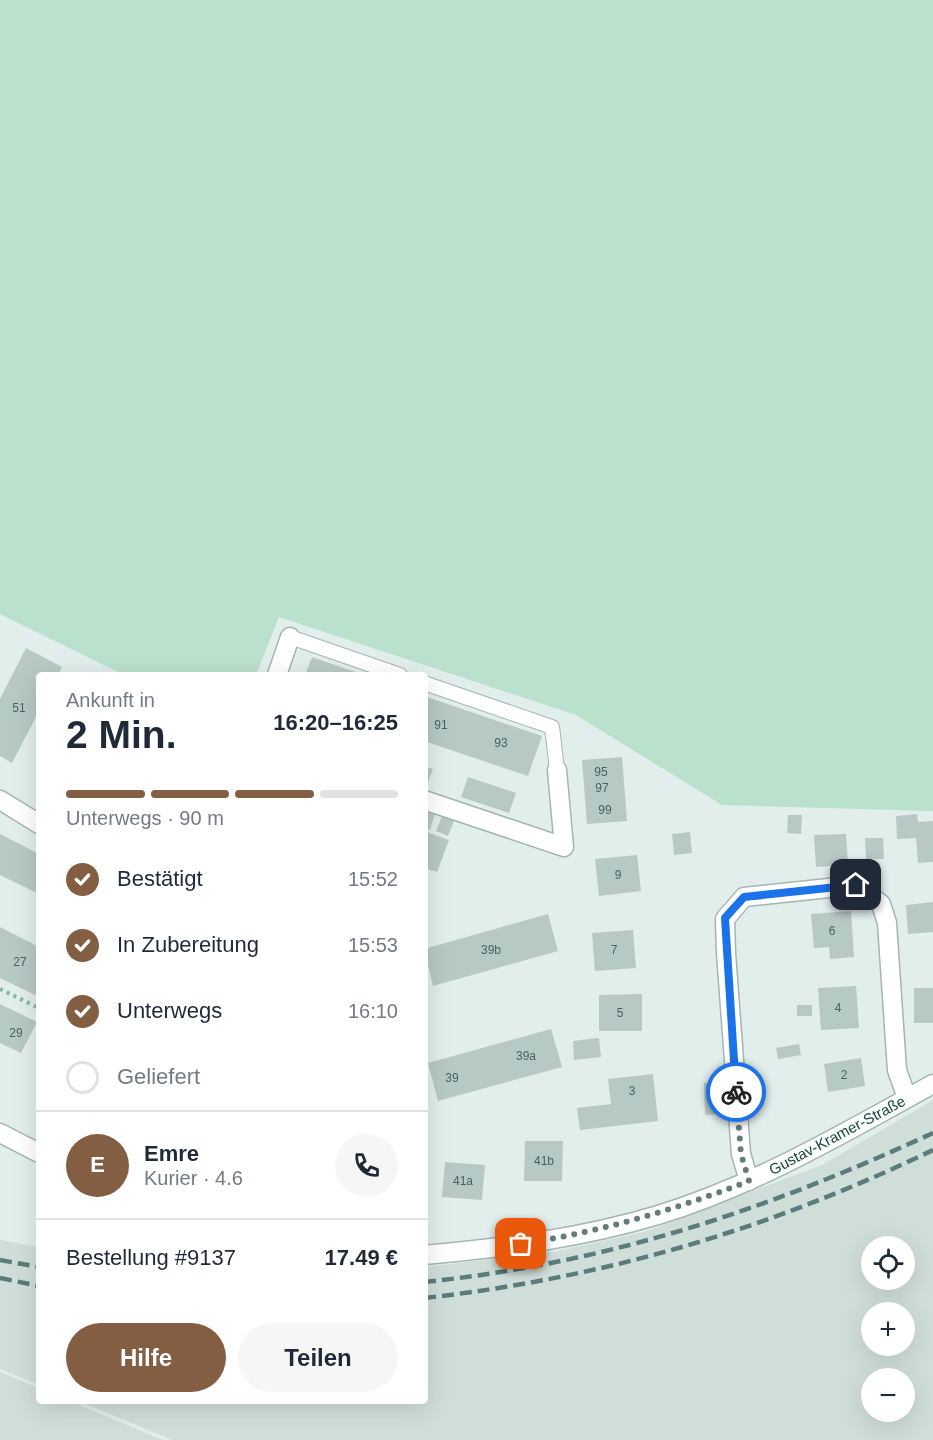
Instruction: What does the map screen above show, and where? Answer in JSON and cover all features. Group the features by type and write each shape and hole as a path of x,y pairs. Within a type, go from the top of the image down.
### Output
{"street":[{"path":"278,672 290,637"},
{"path":"428,801 564,847 557,770"},
{"path":"0,800 36,822"},
{"path":"749,1181 741,1154 725,918 744,897 856,885 881,904 887,922 897,1070 908,1098"},
{"name":"Gustav-Kramer-Straße","path":"428,1255 584,1235 658,1215 749,1181 836,1139 933,1084"},
{"path":"0,1133 36,1152"}],"lane":[{"path":"290,637 391,672"},
{"path":"428,684 552,728 557,770"}],"path":[{"path":"0,989 36,1007"}],"shaded area":[{"path":"933,1100 933,1440 172,1440 85,1404 428,1404 428,1267 553,1252 644,1232 822,1165"},
{"path":"0,1240 36,1246 36,1384 0,1369"},
{"path":"0,1372 36,1387 36,1404 77,1404 163,1440 0,1440"}],"green space":[{"path":"0,0 933,0 933,811 722,805 576,715 279,617 257,672 118,672 0,614"}],"building":[{"path":"26,648 62,667 60,672 36,672 36,717 12,763 0,756 0,699"},
{"path":"312,657 355,672 306,672"},
{"path":"428,697 542,736 528,776 428,742"},
{"path":"622,757 627,821 587,824 582,760"},
{"path":"428,767 433,769 428,782"},
{"path":"468,777 516,793 509,813 461,797"},
{"path":"428,812 435,814 430,830 428,829"},
{"path":"917,814 918,822 933,821 933,862 918,863 916,838 897,839 896,816"},
{"path":"788,815 802,815 801,834 787,833"},
{"path":"442,816 454,821 448,836 436,831"},
{"path":"428,832 449,840 437,872 428,869"},
{"path":"690,832 692,853 674,855 672,834"},
{"path":"0,834 36,852 36,893 0,875"},
{"path":"846,834 848,865 816,867 814,835"},
{"path":"865,838 883,838 884,859 866,859"},
{"path":"637,855 641,891 599,896 595,859"},
{"path":"933,902 933,932 908,934 906,905"},
{"path":"851,911 854,957 830,959 829,947 814,948 811,914"},
{"path":"548,914 558,951 433,986 428,965 428,948"},
{"path":"0,927 36,945 36,996 0,978"},
{"path":"633,930 636,968 595,971 592,933"},
{"path":"856,986 859,1028 821,1030 818,988"},
{"path":"914,988 933,988 933,1023 914,1023"},
{"path":"642,994 642,1031 599,1031 599,995"},
{"path":"0,1004 36,1022 21,1053 0,1043"},
{"path":"797,1005 812,1005 812,1016 797,1016"},
{"path":"551,1029 562,1067 438,1101 428,1063"},
{"path":"599,1038 601,1057 574,1060 573,1041"},
{"path":"799,1044 801,1055 778,1059 776,1048"},
{"path":"861,1058 865,1086 828,1092 824,1064"},
{"path":"653,1074 658,1121 580,1130 577,1108 611,1104 608,1079"},
{"path":"704,1083 720,1083 721,1114 705,1115"},
{"path":"525,1141 563,1141 562,1181 524,1181"},
{"path":"445,1162 485,1165 482,1200 442,1197"}],"railway":[{"path":"428,1281 558,1262 685,1229 809,1186 933,1133"},
{"path":"428,1297 557,1278 685,1246 810,1204 933,1150"},
{"path":"0,1260 36,1266"},
{"path":"0,1278 36,1285"}],"way so far":[{"path":"521,1244 584,1235 658,1215 749,1181 741,1154 736,1092"}],"route":[{"path":"736,1092 725,918 744,897 856,885"}]}
